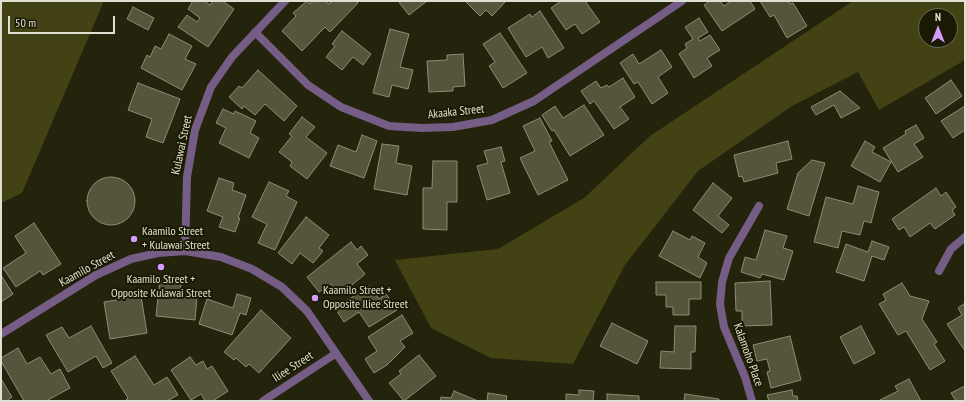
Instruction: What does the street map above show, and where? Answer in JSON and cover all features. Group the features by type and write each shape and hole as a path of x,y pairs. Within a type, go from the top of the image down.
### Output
{"street":[{"name":"Kulawai Street","path":"185,251 187,177 195,130 210,88 232,57 285,1"},
{"name":"Akaaka Street","path":"255,32 308,85 341,107 389,126 422,128 453,127 492,120 534,101 682,1"},
{"name":"Kalamoho Place","path":"752,401 745,377 724,327 720,304 722,282 729,258 759,206"},
{"path":"939,271 951,249 965,237"},
{"name":"Kaamilo Street","path":"1,334 96,275 132,259 185,251 221,258 252,269 282,287 307,311 335,354 369,401"},
{"name":"Iliee Street","path":"263,401 335,354"}],"shaded area":[{"path":"1,1 104,1 22,193 1,203"},
{"path":"853,1 965,1 965,60 879,110 858,72 792,106 698,171 625,265 573,364 491,358 431,328 395,260 498,249 584,198 650,136"}],"building":[{"path":"193,1 204,1 210,5 213,1 222,1 234,9 208,47 178,27 187,15 197,22 200,18 188,9"},
{"path":"307,1 310,4 313,1 325,1 329,4 332,1 356,1 358,3 330,32 325,27 302,51 282,31 296,16 293,13"},
{"path":"398,1 427,1 409,15"},
{"path":"465,1 506,1 492,16 486,10 480,16"},
{"path":"561,1 585,1 600,22 582,34 575,24 566,30 551,8"},
{"path":"710,1 720,1 724,6 731,1 750,1 755,9 722,31 704,5"},
{"path":"760,1 788,1 790,4 793,3 807,26 787,38 774,15 770,17"},
{"path":"133,7 154,18 148,30 127,19"},
{"path":"540,11 564,48 548,58 542,47 526,57 508,28 530,14 532,17"},
{"path":"699,18 708,32 698,38 700,41 710,35 720,50 707,58 712,66 694,78 679,54 687,48 685,44 693,39 685,27"},
{"path":"390,29 409,34 400,67 413,70 408,89 392,85 389,97 373,93"},
{"path":"342,31 371,54 363,65 353,57 342,70 326,57 335,46 332,44"},
{"path":"500,33 527,73 503,88 489,66 495,62 483,44"},
{"path":"169,34 192,46 185,59 196,64 182,90 141,68 147,55 150,57 155,46 161,49"},
{"path":"661,50 672,67 658,77 668,93 652,104 638,82 634,84 620,63 633,54 639,64"},
{"path":"463,54 465,86 453,87 453,91 429,92 427,61 447,60 447,55"},
{"path":"258,70 297,106 284,121 265,104 255,115 244,106 242,109 229,97 239,86 242,88"},
{"path":"623,78 635,97 620,107 629,119 614,129 594,101 590,104 581,91 596,81 601,88 607,85 609,87"},
{"path":"951,80 962,96 936,114 925,98"},
{"path":"138,83 180,99 163,143 146,137 152,119 128,110"},
{"path":"840,91 860,108 841,118 834,105 816,115 811,107"},
{"path":"584,105 604,135 570,156 554,130 552,131 542,115 555,106 563,118"},
{"path":"965,106 965,130 953,138 941,121"},
{"path":"223,109 234,114 235,111 256,121 250,133 259,138 249,158 219,143 226,128 216,123"},
{"path":"302,117 315,127 306,137 327,153 307,179 290,166 292,162 279,152 292,136 289,134"},
{"path":"540,118 552,141 549,142 568,180 538,195 520,158 535,151 523,126"},
{"path":"916,125 924,138 914,144 923,157 898,172 883,148 906,134 905,131"},
{"path":"362,135 377,141 364,178 330,166 338,145 356,152"},
{"path":"788,141 792,159 776,163 778,173 744,182 742,176 739,177 734,155"},
{"path":"865,141 875,147 872,152 891,162 880,182 851,166"},
{"path":"382,144 399,146 396,163 412,166 407,195 374,189"},
{"path":"501,147 505,161 501,162 510,193 487,200 477,166 488,163 484,151"},
{"path":"812,160 825,163 809,216 787,209 798,173"},
{"path":"433,161 457,161 457,202 447,202 447,230 423,229 423,188 432,188"},
{"path":"106,177 116,177 125,181 131,187 134,192 134,210 125,221 116,225 106,225 97,221 91,215 87,206 87,196 91,187 97,181"},
{"path":"219,178 234,183 232,190 246,195 235,232 219,227 223,217 207,211"},
{"path":"269,182 289,191 286,196 297,202 275,250 258,243 267,224 252,217"},
{"path":"713,183 732,198 718,216 729,225 722,233 693,210"},
{"path":"858,186 879,192 871,223 864,221 860,235 842,231 838,248 814,242 826,197 853,204"},
{"path":"936,188 941,196 946,192 956,207 952,210 955,215 935,229 930,223 910,237 904,227 899,230 892,219"},
{"path":"306,217 329,235 319,248 323,251 313,263 300,253 292,264 278,253"},
{"path":"34,223 61,264 43,275 40,271 16,287 3,268 26,253 15,236"},
{"path":"765,230 787,236 783,248 793,251 784,280 762,274 760,278 741,272 745,257 756,260"},
{"path":"673,231 690,240 692,236 705,243 698,257 707,263 700,278 659,256"},
{"path":"872,241 889,247 884,260 872,256 864,281 836,272 846,244 868,252"},
{"path":"351,242 357,250 361,246 368,255 357,264 365,274 340,295 331,284 319,292 307,277"},
{"path":"1,275 13,294 1,302"},
{"path":"160,280 181,282 180,296 197,297 195,320 156,316"},
{"path":"770,281 772,325 742,326 742,311 736,311 735,283"},
{"path":"656,282 701,282 701,299 689,299 689,315 673,315 673,307 666,307 666,295 656,295"},
{"path":"902,283 910,296 929,301 922,319 937,342 934,344 945,361 930,370 906,331 898,335 879,304 886,300 883,294"},
{"path":"370,286 379,299 386,294 397,310 369,327 359,312 344,322 335,308"},
{"path":"237,294 251,298 246,315 240,313 232,335 199,324 207,299 233,308"},
{"path":"141,296 147,333 110,339 104,302"},
{"path":"965,303 965,351 947,324 962,315 958,308"},
{"path":"261,310 291,338 259,373 249,364 246,367 236,358 234,360 224,352"},
{"path":"402,315 413,333 400,341 405,347 387,365 374,373 365,359 377,351 368,337"},
{"path":"612,323 648,341 637,364 600,346"},
{"path":"91,326 112,363 103,368 96,356 68,372 46,335 62,327 69,338"},
{"path":"675,326 696,326 695,352 691,352 691,369 660,368 661,351 674,352"},
{"path":"861,326 875,353 854,364 840,337"},
{"path":"790,336 801,380 771,388 767,372 770,371 767,359 757,361 753,345"},
{"path":"18,348 27,364 40,357 51,374 60,369 70,388 46,401 24,401 1,361 1,358"},
{"path":"419,355 436,376 404,401 389,383 401,374 399,371"},
{"path":"135,356 154,385 167,377 178,395 167,401 125,401 128,398 111,371"},
{"path":"190,357 196,365 203,361 207,369 212,366 228,391 213,401 205,401 201,394 191,400 171,370"},
{"path":"1,379 12,397 6,401 1,401"},
{"path":"909,379 921,401 878,401 898,391 895,386"},
{"path":"965,386 965,401 956,401 951,393"},
{"path":"579,390 594,391 593,401 566,401 566,394 579,395"},
{"path":"792,390 793,396 797,396 798,401 769,401 767,395"},
{"path":"454,391 478,401 440,401 441,397 451,398"},
{"path":"488,393 507,396 506,401 487,401"},
{"path":"607,394 639,396 639,401 607,401"},
{"path":"685,394 719,399 719,401 684,401"}],"place":[{"name":"Kaamilo Street + Kulawai Street","path":"134,239"},
{"name":"Kaamilo Street + Opposite Kulawai Street","path":"161,267"},
{"name":"Kaamilo Street + Opposite Iliee Street","path":"315,298"}]}
